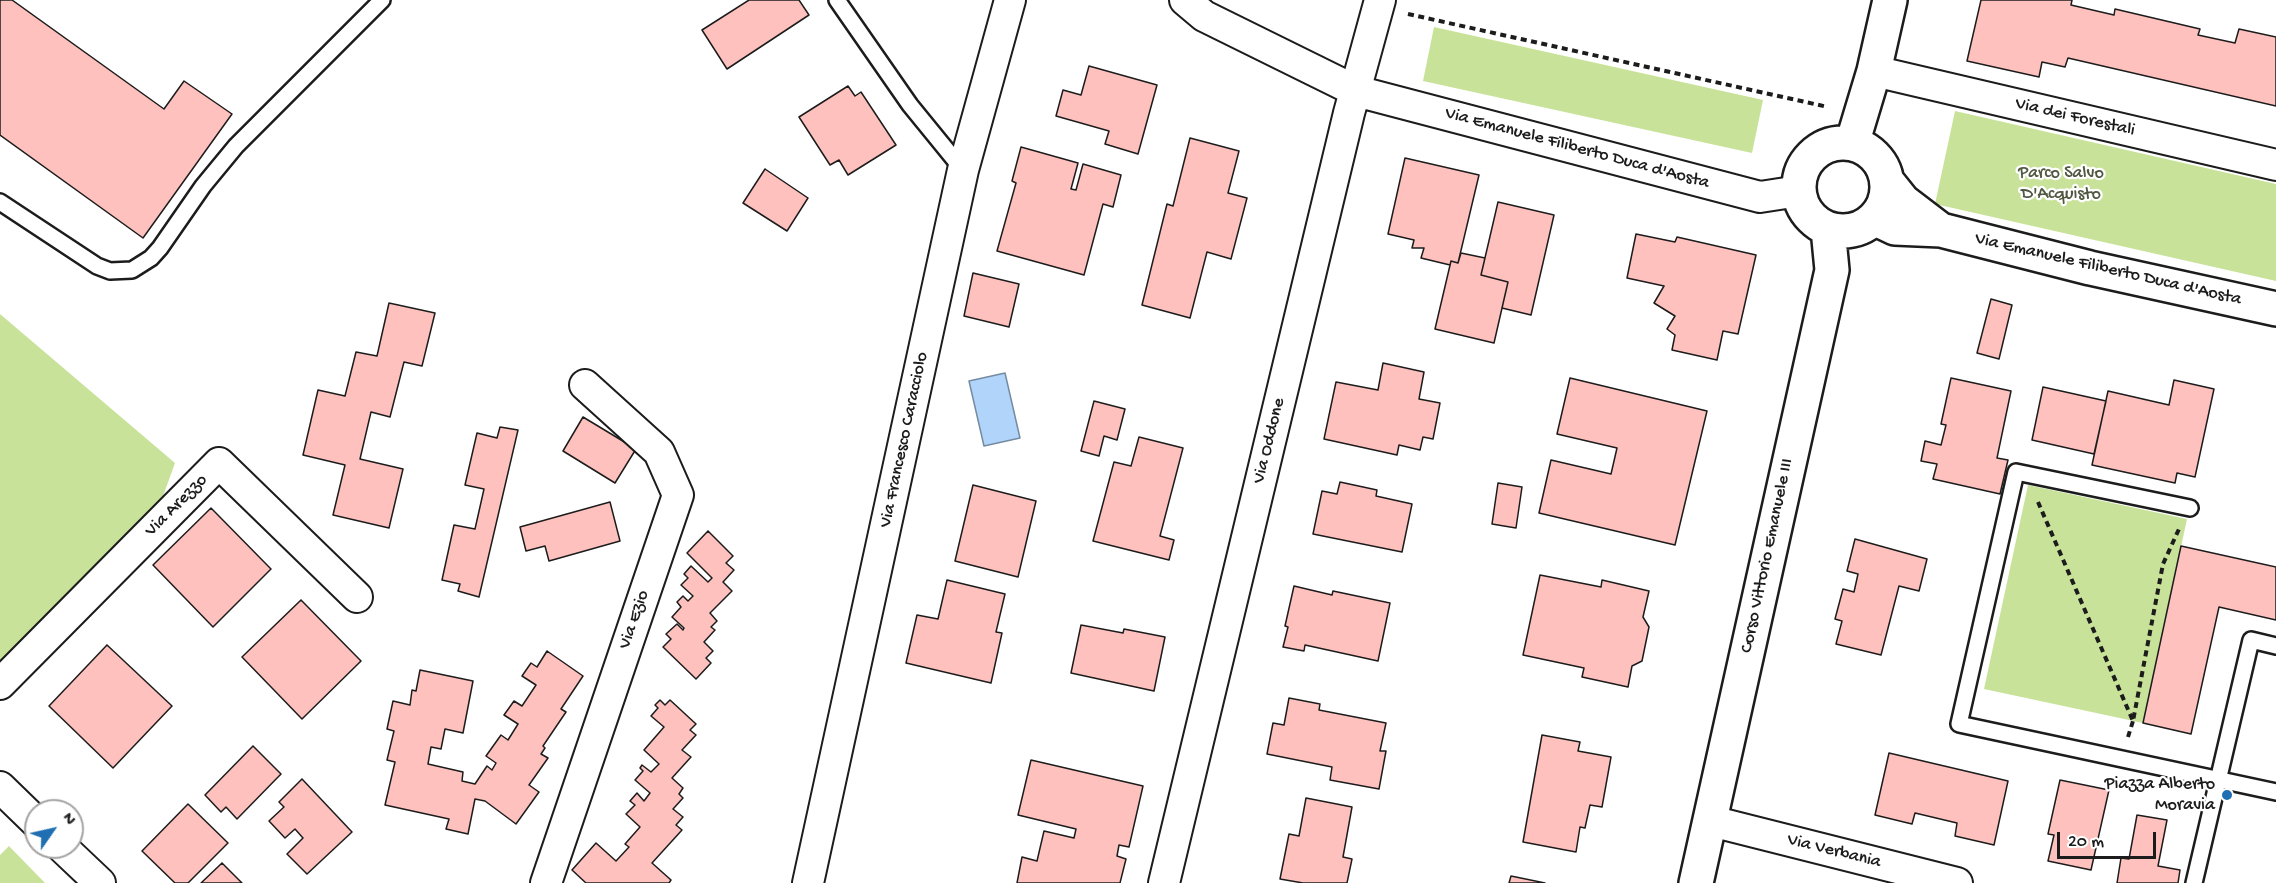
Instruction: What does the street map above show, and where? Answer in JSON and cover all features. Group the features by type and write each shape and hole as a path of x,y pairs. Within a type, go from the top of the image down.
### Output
{"street":[{"name":"Via Francesco Caracciolo","path":"808,883 963,170 1010,0"},
{"name":"Via Emanuele Filiberto Duca d'Aosta","path":"1185,0 1204,16 1356,91 1760,197 1799,190"},
{"path":"1857,129 1838,143 1813,154 1799,177 1799,190 1808,214 1828,229 1853,230 1864,226 1874,218 1886,195 1887,182 1883,169 1875,157 1864,149 1857,129 1874,71 1890,0"},
{"name":"Via Oddone","path":"1164,883 1362,63 1379,4"},
{"name":"Via dei Forestali","path":"1874,71 2276,165"},
{"name":"Via Emanuele Filiberto Duca d'Aosta","path":"1887,182 1904,201 1941,230"},
{"name":"Via Emanuele Filiberto Duca d'Aosta","path":"1874,218 1895,228 1941,230 2090,268 2276,309"},
{"name":"Corso Vittorio Emanuele III","path":"1696,883 1832,270 1828,229"},
{"name":"Via Ezio","path":"546,883 678,495 659,452 585,385"},
{"name":"Via Arezzo","path":"0,684 219,463 357,597"},
{"path":"0,787 24,810"},
{"name":"Via Verbania","path":"1710,821 1958,883"},
{"path":"75,859 100,883"}],"lane":[{"path":"0,202 97,266 110,270 132,270 151,258 160,248 203,186 237,146 381,0"},
{"path":"837,0 910,105 963,170"},
{"path":"2190,508 2016,472 1959,724 2276,792"},
{"path":"2194,883 2251,640 2276,646"}],"path":[{"path":"1379,4 1857,129"},
{"path":"2026,474 2133,721 2163,564 2190,508"}],"green space":[{"path":"1434,27 1763,100 1752,153 1423,81"},
{"name":"Parco Salvo D'Acquisto","path":"1955,111 2276,184 2276,281 1935,204"},
{"path":"0,314 175,463 162,499 0,662"},
{"path":"2028,485 2187,519 2143,723 1984,689"},
{"path":"9,846 45,883 0,883 0,855"}],"water":[{"path":"1005,373 1020,438 984,446 969,381"}],"building":[{"path":"0,0 12,0 164,109 184,81 232,114 143,238 0,135"},
{"path":"749,0 799,0 809,15 727,69 702,30"},
{"path":"1981,0 2072,0 2071,5 2114,15 2115,9 2200,29 2198,35 2235,43 2239,29 2276,37 2276,106 2068,58 2065,67 2042,62 2039,77 1967,61"},
{"path":"1089,66 1157,85 1138,154 1105,144 1109,131 1056,116 1063,90 1081,95"},
{"path":"848,86 855,96 861,92 896,145 848,175 839,160 830,165 799,117"},
{"path":"1190,138 1239,151 1228,193 1247,198 1231,259 1207,252 1190,318 1142,305 1167,204 1173,206"},
{"path":"1021,147 1078,163 1071,189 1076,190 1083,164 1121,175 1113,207 1103,204 1084,275 997,251 1016,183 1012,181"},
{"path":"1405,158 1479,175 1458,263 1451,261 1450,265 1421,258 1424,248 1412,248 1414,240 1388,234"},
{"path":"765,169 808,198 787,231 743,203"},
{"path":"1498,202 1554,215 1531,315 1502,308 1508,282 1481,275"},
{"path":"1636,234 1675,242 1677,237 1756,255 1738,334 1723,331 1717,360 1672,350 1675,335 1667,329 1675,316 1654,303 1664,286 1627,278"},
{"path":"1461,253 1485,258 1481,275 1508,282 1494,343 1435,329 1451,261 1458,263"},
{"path":"973,273 1019,284 1009,327 964,316"},
{"path":"1991,299 2012,305 1999,359 1977,353"},
{"path":"389,303 435,313 422,366 404,362 390,417 371,412 360,459 403,469 389,528 333,515 345,465 303,455 318,390 345,396 356,352 377,356"},
{"path":"1383,363 1424,372 1419,399 1440,403 1433,439 1423,437 1420,450 1399,445 1397,455 1324,439 1336,382 1378,390"},
{"path":"1570,378 1707,411 1675,545 1539,513 1551,460 1611,474 1617,448 1557,434"},
{"path":"1951,378 2011,391 1997,458 2008,460 2000,494 1933,479 1937,464 1921,461 1925,441 1941,445 1946,425 1941,424"},
{"path":"2174,380 2214,389 2195,477 2177,473 2175,483 2092,465 2108,391 2169,405"},
{"path":"2043,387 2106,401 2094,454 2032,440"},
{"path":"1094,401 1125,409 1117,440 1104,436 1099,456 1081,451"},
{"path":"583,417 636,449 615,483 563,451"},
{"path":"500,427 518,430 479,597 458,591 460,584 442,580 454,525 475,529 484,489 465,485 477,433 497,438"},
{"path":"1139,437 1183,448 1160,536 1174,540 1169,560 1093,541 1114,462 1131,466"},
{"path":"1340,482 1377,490 1376,496 1412,504 1402,552 1313,534 1322,491 1337,494"},
{"path":"1498,483 1522,487 1516,528 1492,524"},
{"path":"973,485 1036,501 1018,577 955,561"},
{"path":"610,502 620,541 549,561 545,546 526,551 520,527"},
{"path":"211,508 271,569 213,627 153,565"},
{"path":"708,531 733,556 726,563 734,570 723,582 732,591 710,613 717,621 711,627 715,630 704,642 713,651 706,658 711,663 696,679 663,647 671,639 666,634 677,624 683,630 684,628 672,617 681,607 677,602 683,596 688,601 693,596 681,585 688,578 684,574 691,566 708,582 712,578 687,553"},
{"path":"1855,539 1927,559 1919,591 1899,586 1881,655 1836,644 1842,621 1835,619 1843,589 1854,592 1858,574 1847,571"},
{"path":"2181,546 2276,567 2276,620 2219,607 2191,734 2143,723"},
{"path":"1540,575 1601,587 1602,580 1649,591 1643,617 1649,627 1642,661 1632,666 1628,687 1582,677 1584,668 1523,655"},
{"path":"947,580 1005,594 996,632 1002,633 991,683 906,663 917,615 938,619"},
{"path":"1294,586 1332,595 1333,591 1390,603 1378,661 1305,645 1304,651 1283,647"},
{"path":"301,600 361,661 302,719 242,657"},
{"path":"1081,625 1123,633 1124,629 1165,637 1154,691 1071,673"},
{"path":"107,645 172,706 113,768 49,706"},
{"path":"547,651 583,676 561,709 566,712 543,746 545,748 541,754 548,758 529,785 539,792 516,824 485,801 475,799 468,834 446,829 449,819 385,805 395,762 387,760 394,731 387,729 393,701 410,705 412,690 416,691 420,670 473,681 463,733 445,729 441,749 431,747 428,764 463,772 462,781 475,784 487,766 492,770 496,763 486,756 501,735 508,740 518,724 504,715 514,701 522,706 536,685 522,676 531,663 537,667"},
{"path":"1289,698 1320,704 1319,710 1386,723 1380,751 1386,751 1379,789 1330,780 1332,767 1267,754 1273,723 1284,725"},
{"path":"660,700 665,705 670,700 696,724 690,730 696,735 682,750 691,757 672,778 683,788 679,794 683,798 673,809 683,817 676,825 682,830 652,863 671,880 669,883 586,883 572,870 596,843 616,861 629,847 625,844 640,827 626,814 635,805 630,801 637,793 644,801 650,793 635,780 643,771 640,768 642,765 651,772 659,764 644,750 664,727 651,716 658,708 655,705"},
{"path":"1542,735 1580,742 1578,751 1611,757 1602,807 1590,805 1585,828 1580,827 1576,852 1523,842"},
{"path":"253,746 281,774 237,819 226,807 221,812 205,795"},
{"path":"1889,753 2008,781 1994,845 1955,836 1957,823 1915,813 1912,824 1875,815"},
{"path":"1031,760 1143,786 1129,847 1119,845 1117,856 1126,859 1120,883 1017,883 1022,857 1037,861 1044,831 1074,838 1076,829 1018,815"},
{"path":"302,779 352,832 307,874 287,854 303,838 295,829 285,838 269,821 284,807 279,802"},
{"path":"2060,780 2109,790 2091,870 2048,861 2054,835 2048,834"},
{"path":"1306,798 1352,807 1343,857 1352,859 1347,883 1303,883 1280,879 1289,834 1299,836"},
{"path":"188,804 228,843 188,883 175,883 142,851"},
{"path":"2137,815 2167,820 2158,866 2180,870 2178,883 2117,883 2121,858 2129,859"},
{"path":"222,863 242,883 201,883"},
{"path":"1511,876 1545,883 1509,883"}],"place":[{"name":"Piazza Alberto Moravia","path":"2227,795"}]}
